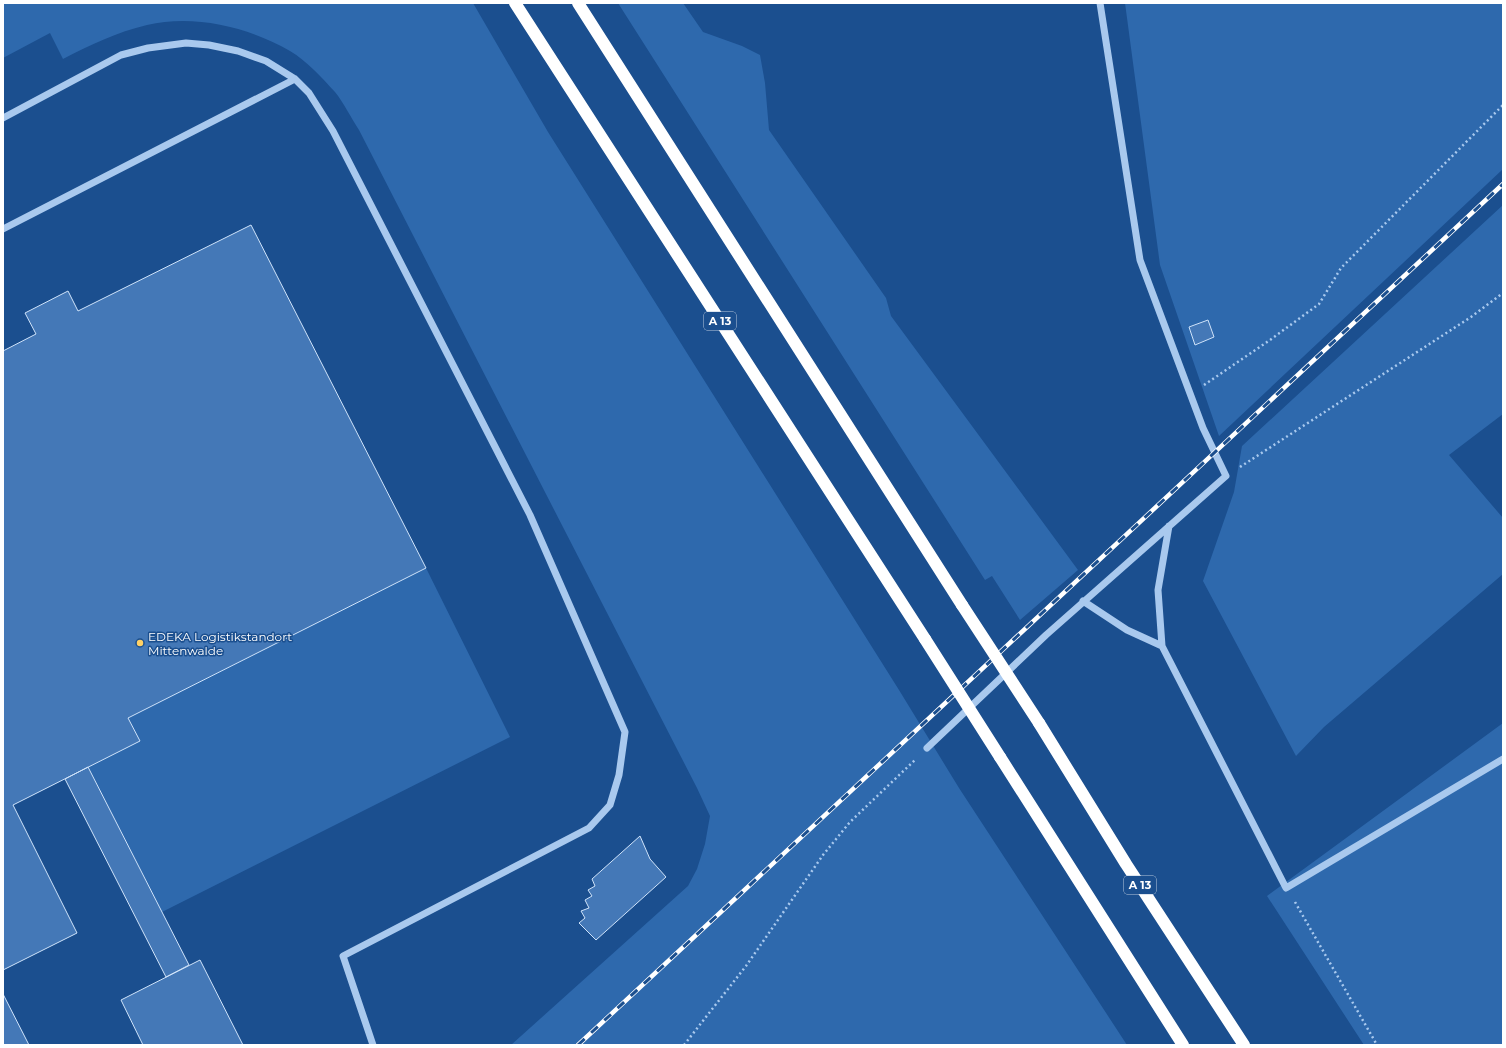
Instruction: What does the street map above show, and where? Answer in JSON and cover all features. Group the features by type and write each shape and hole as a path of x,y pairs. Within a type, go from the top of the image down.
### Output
{"highway":[{"name":"A 13","path":"515,3 925,639 1183,1045"},
{"name":"A 13","path":"578,3 962,605 1039,723 1126,864 1244,1045"}],"lane":[{"path":"928,748 1083,601 1226,476 1203,428 1140,260 1100,3"},
{"path":"3,118 121,55 148,48 186,43 209,45 238,51 266,61 295,79 309,93 333,131 530,515 625,732 619,775 610,805 589,828 344,956 373,1045"},
{"path":"3,229 295,79"},
{"path":"1169,526 1158,590 1162,646 1286,888 1503,759"},
{"path":"1083,601 1127,630 1162,646"}],"path":[{"path":"1190,394 1270,340 1319,304 1341,268 1503,105"},
{"path":"1226,476 1471,317 1503,293"},
{"path":"684,1045 746,966 823,855 850,822 928,748"},
{"path":"1286,888 1378,1045"}],"shaded area":[{"path":"3,3 473,3 548,132 959,788 1127,1045 511,1045 688,886 697,869 705,844 710,816 697,788 359,130 335,92 314,70 290,51 257,35 239,29 202,22 183,21 147,25 104,39 63,59 50,33 3,58"},
{"path":"618,3 683,3 703,32 742,46 760,55 765,83 769,130 886,298 891,316 1078,570 1020,620 992,576 985,580"},
{"path":"1125,3 1503,3 1503,169 1219,436 1160,265"},
{"path":"1503,205 1503,414 1449,455 1503,518 1503,574 1324,727 1296,756 1203,581 1234,492 1242,446"},
{"path":"426,568 510,737 162,912 88,767 139,741 128,718"},
{"path":"1503,723 1503,1045 1364,1045 1267,896"}],"building":[{"name":"EDEKA Logistikstandort Mittenwalde","path":"251,225 426,568 128,718 140,741 13,805 77,933 3,970 3,351 36,334 25,313 68,291 78,311"},
{"path":"1208,320 1214,337 1195,345 1189,327"},
{"path":"88,767 189,965 166,977 65,779"},
{"path":"640,836 650,859 666,877 596,940 579,923 585,918 581,911 589,908 585,900 592,896 588,890 595,886 592,879"},
{"path":"200,960 243,1045 143,1045 121,1000"},
{"path":"3,994 29,1045 3,1045"}],"railway":[{"path":"578,1045 1503,184"}],"place":[{"name":"EDEKA Logistikstandort Mittenwalde","path":"140,643"}]}
